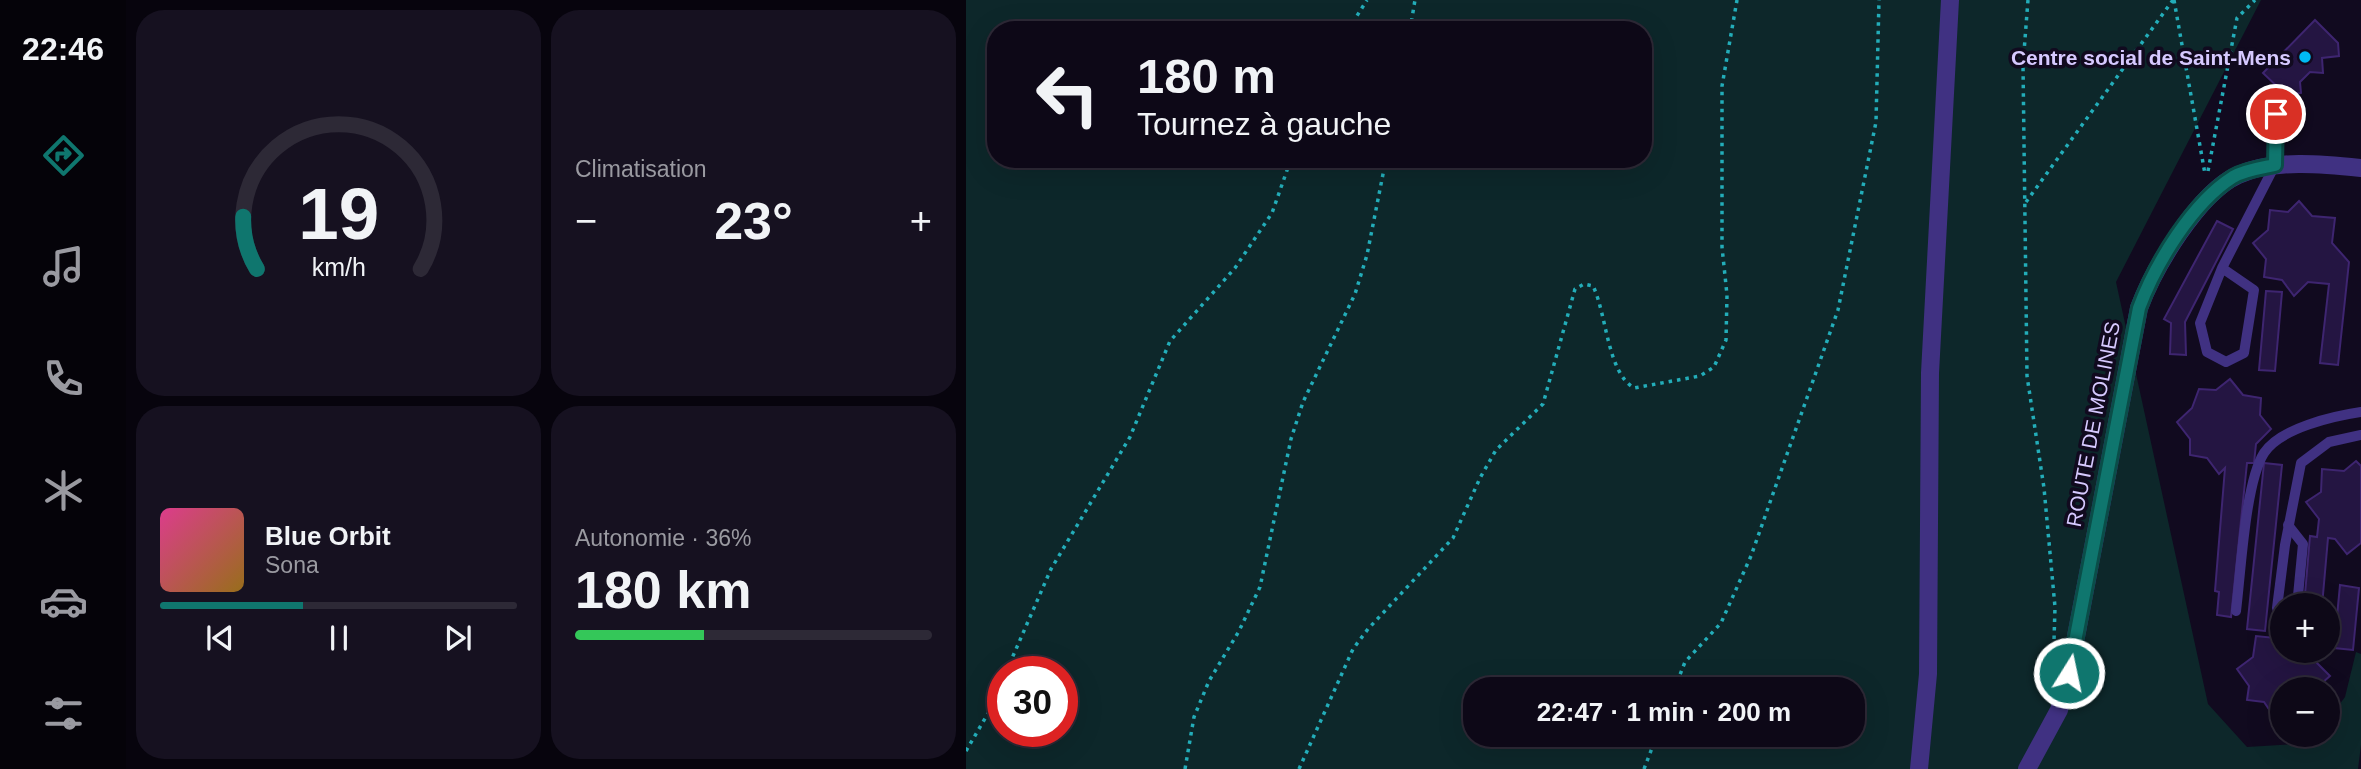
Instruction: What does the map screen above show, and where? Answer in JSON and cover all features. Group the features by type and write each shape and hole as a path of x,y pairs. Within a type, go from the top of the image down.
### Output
{"street":[{"path":"1919,769 1928,674 1930,373 1950,0"},
{"name":"ROUTE DE MOLINES","path":"2027,769 2059,710 2069,673 2139,308 2149,282 2186,225 2218,189 2235,176 2275,165 2361,169"}],"lane":[{"path":"2222,268 2254,290 2244,353 2226,362 2207,352 2200,323 2222,268 2275,165 2276,114"},
{"path":"2235,611 2252,486 2264,451 2308,423 2361,412"},
{"path":"2279,593 2288,525 2301,463 2329,442 2361,435"},
{"path":"2288,525 2303,544 2298,593"}],"path":[{"path":"1354,21 1367,0"},
{"path":"1412,21 1415,0"},
{"path":"1299,769 1353,649 1368,629 1453,538 1496,450 1543,404 1575,289 1584,284 1593,286 1600,300 1618,370 1623,382 1634,388 1700,376 1714,367 1721,356 1727,323 1722,247 1722,86 1737,0"},
{"path":"1679,677 1685,662 1721,622 1751,556 1838,310 1877,122 1879,0"},
{"path":"2028,0 2023,65 2027,376 2044,488 2055,607 2054,640 2046,677"},
{"path":"2025,204 2173,0"},
{"path":"2173,0 2206,178 2237,18 2255,0"},
{"path":"1013,656 1051,569 1130,437 1170,341 1235,268 1272,213 1288,168"},
{"path":"1187,768 1194,718 1209,681 1260,587 1291,439 1303,402 1355,294 1367,255 1384,168"},
{"path":"966,751 987,715"},
{"path":"1644,769 1652,747"}],"green space":[{"path":"966,0 2261,0 2116,282 2208,704 2247,747 2340,747 2340,704 2345,697 2356,652 2361,654 2361,745 2358,769 966,769"}],"building":[{"name":"Centre social de Saint-Mens","path":"2315,20 2338,43 2339,56 2322,58 2323,73 2310,72 2300,82 2301,93 2286,95 2263,73"},
{"path":"2299,201 2312,216 2335,218 2332,243 2349,262 2338,365 2320,363 2329,284 2308,282 2294,296 2282,280 2264,277 2266,259 2253,243 2268,230 2270,210 2288,212"},
{"path":"2217,221 2233,229 2185,322 2186,355 2170,354 2171,323 2164,319"},
{"path":"2266,291 2282,292 2275,371 2259,370"},
{"path":"2230,379 2243,395 2261,398 2260,415 2271,429 2256,444 2254,463 2247,463 2231,617 2217,615 2219,592 2215,591 2225,468 2219,474 2207,458 2190,455 2190,439 2177,422 2192,408 2199,389 2216,390"},
{"path":"2356,461 2361,466 2361,543 2347,554 2335,539 2328,538 2323,593 2305,593 2310,536 2317,537 2319,519 2306,502 2321,492 2322,469 2344,471"},
{"path":"2264,463 2282,465 2265,631 2247,629"},
{"path":"2340,585 2359,588 2353,650 2340,649"},
{"path":"2256,636 2270,637 2270,663 2317,663 2330,676 2270,677 2270,711 2264,702 2247,700 2249,686 2237,669 2253,657"}],"place":[{"name":"Centre social de Saint-Mens","path":"2305,57"}],"route":[{"path":"2069,673 2139,308 2162,259 2186,225 2218,189 2235,176 2275,165 2276,114"}]}
